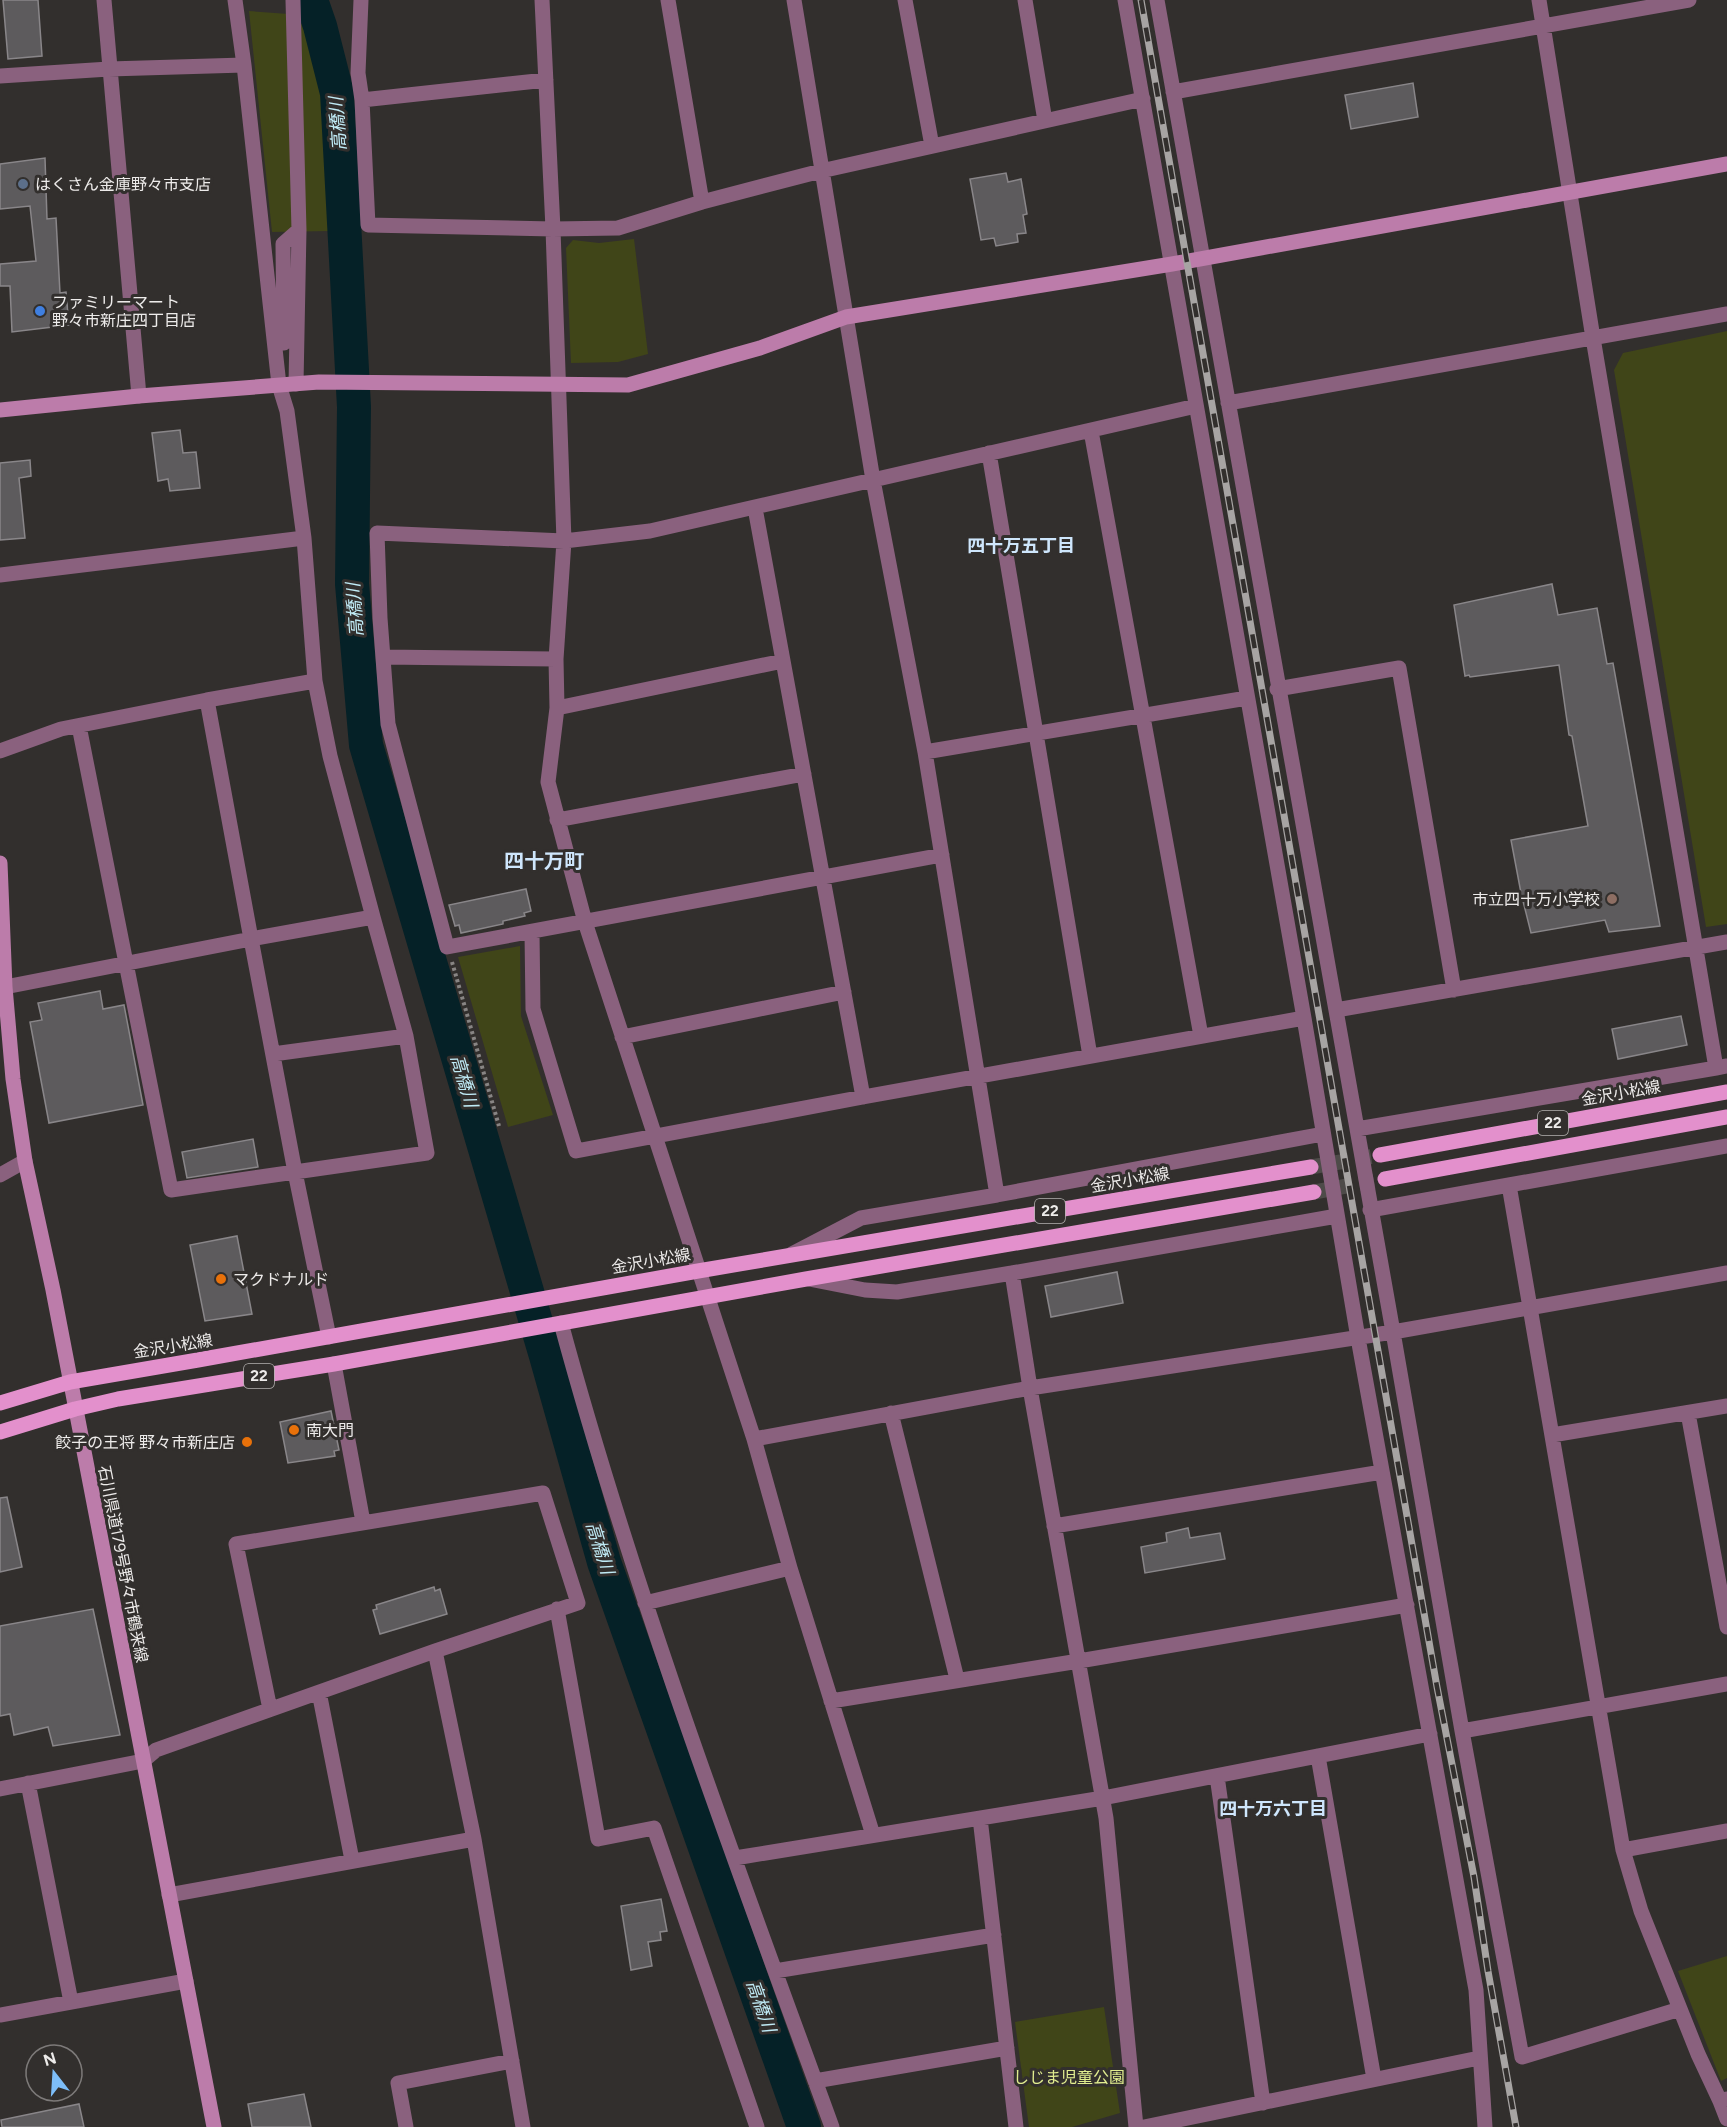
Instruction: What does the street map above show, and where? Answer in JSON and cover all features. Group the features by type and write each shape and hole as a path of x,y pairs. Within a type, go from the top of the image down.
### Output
{"main road":[{"name":"金沢小松線","path":"1380,1155 1727,1092"},
{"name":"22","path":"1385,1179 1727,1117"},
{"name":"金沢小松線","path":"0,1403 70,1382 698,1271 1311,1167"},
{"name":"22","path":"0,1432 75,1409 118,1399 334,1364 806,1279 1314,1192"}],"street":[{"path":"104,0 139,396"},
{"path":"79,726 128,963 171,1190 427,1153 406,1036 330,756 315,681 304,538 287,411 279,385 235,0"},
{"path":"292,0 299,230 296,384"},
{"path":"361,0 358,73 362,100 368,225 618,228 702,202 821,171 1143,99"},
{"path":"542,0 564,541 556,659 557,708 548,782 585,922 754,1439 790,1568 873,1835"},
{"path":"668,0 702,202"},
{"path":"794,0 873,480 925,752 997,1195"},
{"path":"905,0 932,146"},
{"path":"1025,0 1045,121"},
{"path":"1125,0 1358,1338 1476,1990 1485,2127"},
{"path":"1157,0 1277,689 1522,2057 1680,2009"},
{"path":"1357,1129 1721,1067 1695,948 1539,0"},
{"path":"1173,92 1689,0"},
{"path":"0,76 109,69 244,65"},
{"path":"362,100 546,80"},
{"path":"0,410 319,382 628,385 760,348 846,317 1201,259 1727,164"},
{"path":"1227,403 1727,314"},
{"path":"942,855 447,947 388,724 377,533 564,541 650,531 1196,406"},
{"path":"1091,431 1201,1036"},
{"path":"989,453 1090,1056"},
{"path":"755,508 863,1096"},
{"path":"0,575 304,538"},
{"path":"383,657 556,659"},
{"path":"557,708 783,661"},
{"path":"1277,689 1400,668 1454,990"},
{"path":"0,752 62,729 315,681"},
{"path":"925,752 1247,699"},
{"path":"207,700 295,1172 329,1337"},
{"path":"557,820 804,774"},
{"name":"石川県道179号野々市鶴来線","path":"0,863 7,1078 70,1382 214,2127"},
{"path":"5,987 373,917"},
{"path":"532,933 533,1009 576,1151 863,1096 1304,1018"},
{"path":"1336,1010 1727,942"},
{"path":"622,1037 844,992"},
{"path":"273,1054 406,1036"},
{"path":"789,1256 861,1218 1323,1134"},
{"path":"1370,1210 1727,1146"},
{"path":"0,1175 25,1161"},
{"path":"1509,1185 1623,1850 1641,1911 1680,2009 1724,2100 1727,2119"},
{"path":"806,1279 865,1290 897,1292 1337,1216"},
{"path":"1012,1273 1030,1388 1106,1818 1133,2115 1136,2127"},
{"path":"754,1439 1030,1388 1358,1338 1727,1273"},
{"path":"558,1324 645,1603 832,2127"},
{"path":"334,1364 363,1522"},
{"path":"1552,1435 1727,1406"},
{"path":"891,1413 957,1679"},
{"path":"1688,1413 1727,1628"},
{"path":"1054,1526 1382,1472"},
{"path":"0,1788 143,1761 156,1750 578,1603 543,1493 236,1544 270,1709"},
{"path":"645,1603 790,1568"},
{"path":"831,1701 1407,1605"},
{"path":"557,1609 598,1839 654,1828 757,2127"},
{"path":"435,1651 474,1839 523,2127"},
{"path":"1462,1731 1727,1684"},
{"path":"319,1692 352,1860"},
{"path":"735,1858 1103,1798 1430,1734"},
{"path":"1318,1756 1374,2079"},
{"path":"1217,1776 1263,2103"},
{"path":"28,1783 71,2002"},
{"path":"980,1818 1016,2127"},
{"path":"1623,1850 1727,1831"},
{"path":"169,1895 474,1839"},
{"path":"776,1971 994,1935"},
{"path":"0,2015 186,1981"},
{"path":"815,2081 1007,2048"},
{"path":"1144,2127 1479,2058"},
{"path":"406,2127 398,2082 512,2061"}],"path":[{"path":"447,947 499,1126"}],"green space":[{"path":"249,11 302,15 327,102 330,231 272,232"},
{"path":"634,239 648,354 618,362 571,363 566,248 573,240 599,243"},
{"path":"1727,331 1727,924 1706,927 1614,370 1623,353"},
{"path":"520,946 521,1016 553,1115 508,1127 458,957"},
{"path":"1727,1956 1727,2078 1721,2081 1678,1971"},
{"name":"しじま児童公園","path":"1104,2007 1120,2113 1072,2127 1029,2127 1015,2022"}],"building":[{"path":"3,0 38,0 42,56 8,59"},
{"path":"1413,83 1418,117 1351,129 1345,95"},
{"path":"45,158 47,219 56,218 60,293 66,292 69,325 12,332 10,286 0,286 0,264 36,261 30,206 0,209 0,164"},
{"path":"1006,173 1008,182 1021,179 1027,214 1023,215 1026,233 1017,234 1018,242 996,246 994,238 981,240 970,179"},
{"path":"180,430 183,453 196,452 200,488 170,491 168,479 158,481 152,433"},
{"path":"30,460 31,476 19,478 25,538 0,540 0,463"},
{"path":"1552,584 1558,615 1597,608 1607,664 1613,663 1660,926 1609,932 1605,920 1531,933 1511,840 1588,826 1572,736 1569,735 1559,665 1465,676 1454,605"},
{"path":"526,889 531,911 524,913 525,916 503,921 503,924 461,933 459,925 455,926 449,905"},
{"path":"100,991 103,1009 124,1005 143,1105 49,1123 30,1022 42,1020 38,1003"},
{"path":"1681,1016 1687,1045 1618,1059 1612,1029"},
{"path":"253,1139 258,1167 187,1178 182,1152"},
{"name":"マクドナルド","path":"237,1236 252,1314 205,1321 190,1245"},
{"path":"1117,1272 1123,1303 1051,1317 1045,1286"},
{"path":"331,1411 339,1450 334,1451 335,1456 288,1463 280,1422"},
{"path":"7,1497 22,1567 0,1572 0,1498"},
{"path":"1188,1528 1190,1538 1220,1533 1225,1559 1145,1573 1141,1547 1167,1542 1166,1533"},
{"path":"434,1587 435,1591 440,1589 447,1614 380,1634 373,1610 377,1609 376,1605"},
{"path":"93,1609 120,1735 53,1746 48,1727 14,1735 10,1714 0,1716 0,1626"},
{"path":"661,1899 667,1931 660,1932 661,1940 648,1942 652,1966 631,1970 621,1906"},
{"path":"304,2094 311,2127 252,2127 248,2104"},
{"path":"79,2104 84,2127 2,2127 1,2120"}],"waterway":[{"name":"高橋川","path":"311,0 337,93 354,407 352,584 366,745 546,1356 604,1562 804,2127"}],"tunnel":[{"path":"1311,1167 1380,1155"},
{"path":"1314,1192 1385,1179"}],"railway":[{"path":"1141,0 1437,1687 1474,1877 1516,2127"}],"place":[{"name":"はくさん金庫野々市支店","path":"23,184"},
{"name":"ファミリーマート 野々市新庄四丁目店","path":"40,311"},
{"name":"市立四十万小学校","path":"1612,899"},
{"name":"マクドナルド","path":"221,1279"},
{"name":"南大門","path":"294,1430"},
{"name":"餃子の王将 野々市新庄店","path":"247,1442"}],"district":[{"name":"四十万五丁目","path":"1021,546"},
{"name":"四十万町","path":"544,861"},
{"name":"四十万六丁目","path":"1273,1809"}]}
